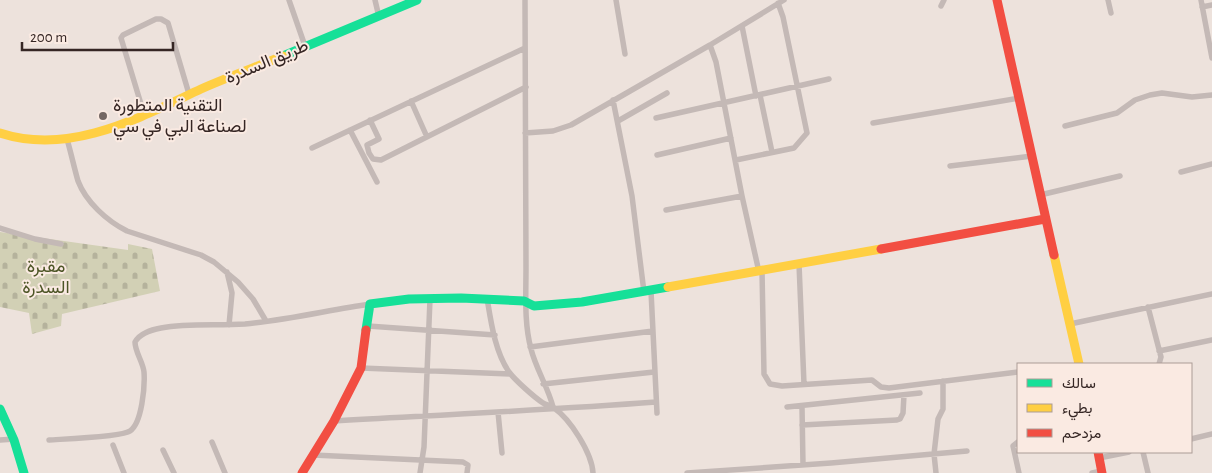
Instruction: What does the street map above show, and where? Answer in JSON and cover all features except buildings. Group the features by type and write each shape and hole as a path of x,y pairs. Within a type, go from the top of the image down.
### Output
{"street":[{"path":"289,0 305,46"},
{"path":"375,0 379,17"},
{"name":"طريق السدرة","path":"0,133 33,141 67,139 101,130 144,114 417,0"},
{"path":"525,0 526,268 524,301 530,347 554,408 583,443 593,473"},
{"path":"616,0 625,54"},
{"path":"997,0 1079,363"},
{"path":"1108,0 1111,13"},
{"path":"1201,0 1212,58"},
{"path":"525,133 562,129 571,126 781,2 807,133 794,148 736,160"},
{"path":"1202,7 1212,5"},
{"path":"144,114 121,38 122,35 156,19 161,19 168,23 189,94"},
{"path":"742,26 772,152"},
{"path":"710,45 716,62 742,196 761,272 764,374 770,384 872,380 882,387 889,388 1017,372"},
{"path":"312,148 525,48"},
{"path":"656,118 829,79"},
{"path":"370,120 379,139 367,145 371,157 375,160 381,160 526,87"},
{"path":"618,122 667,93"},
{"path":"1065,126 1117,113 1135,100 1150,95 1162,93 1192,97 1212,95"},
{"path":"873,123 1019,98"},
{"path":"613,100 632,196 653,331 657,413"},
{"path":"411,102 427,137"},
{"path":"350,130 377,182"},
{"path":"657,155 731,138"},
{"path":"67,139 79,183 88,198 115,225 126,231 201,255 214,262 227,272 253,299 266,321"},
{"path":"950,166 1032,156"},
{"path":"1181,172 1212,164"},
{"path":"1040,195 1120,176"},
{"path":"666,210 742,196"},
{"path":"49,440 124,434 135,427 139,417 144,378 144,370 135,345 136,340 141,335 162,328 266,321 370,304 430,299 487,298 524,301 534,306 591,300 761,272 1046,220"},
{"path":"0,228 61,244"},
{"path":"799,264 804,384"},
{"path":"227,272 232,293 229,324"},
{"path":"1070,324 1212,294"},
{"path":"487,298 501,355 510,374 542,402 554,408"},
{"path":"420,473 423,461 430,299"},
{"path":"302,473 334,421 361,368 370,304"},
{"path":"1148,308 1161,357 1159,363"},
{"path":"368,326 495,335"},
{"path":"530,347 653,331"},
{"path":"1159,352 1212,340"},
{"path":"361,368 510,374"},
{"path":"544,384 654,372"},
{"path":"936,473 934,454 938,419 943,409 942,381"},
{"path":"788,407 920,393"},
{"path":"802,425 897,420 900,419 903,413 904,395"},
{"path":"334,421 656,402"},
{"path":"802,407 804,465"},
{"path":"0,409 15,439 24,473"},
{"path":"498,412 502,453"},
{"path":"1192,439 1212,434"},
{"path":"0,440 15,439"},
{"path":"212,442 225,473"},
{"path":"1017,443 1013,446 1018,473"},
{"path":"113,445 124,473"},
{"path":"163,450 174,473"},
{"path":"687,473 967,451"},
{"path":"1092,473 1102,472 1098,455 1119,453"},
{"path":"1143,453 1148,473"},
{"path":"313,455 465,462 468,466 467,473"}],"green space":[{"name":"مقبرة السدرة","path":"0,232 128,250 128,244 152,249 160,291 62,314 61,326 32,334 29,313 0,307"}],"traffic: fast":[{"path":"283,56 417,0"},
{"path":"366,330 370,304 409,299 461,298 524,301 534,306 582,302 668,287"},
{"path":"0,409 14,440 24,473"}],"traffic: slow":[{"path":"0,133 26,139 52,140 78,137 104,130 129,122 211,85 283,56"},
{"path":"668,287 881,249"},
{"path":"1054,255 1079,363"}],"traffic: jam":[{"path":"997,0 1054,255"},
{"path":"881,249 1045,219"},
{"path":"302,473 334,421 361,368 366,330"},
{"path":"1098,453 1102,473"}],"place":[{"name":"التقنية المتطورة لصناعة البي في سي","path":"103,116"}]}
